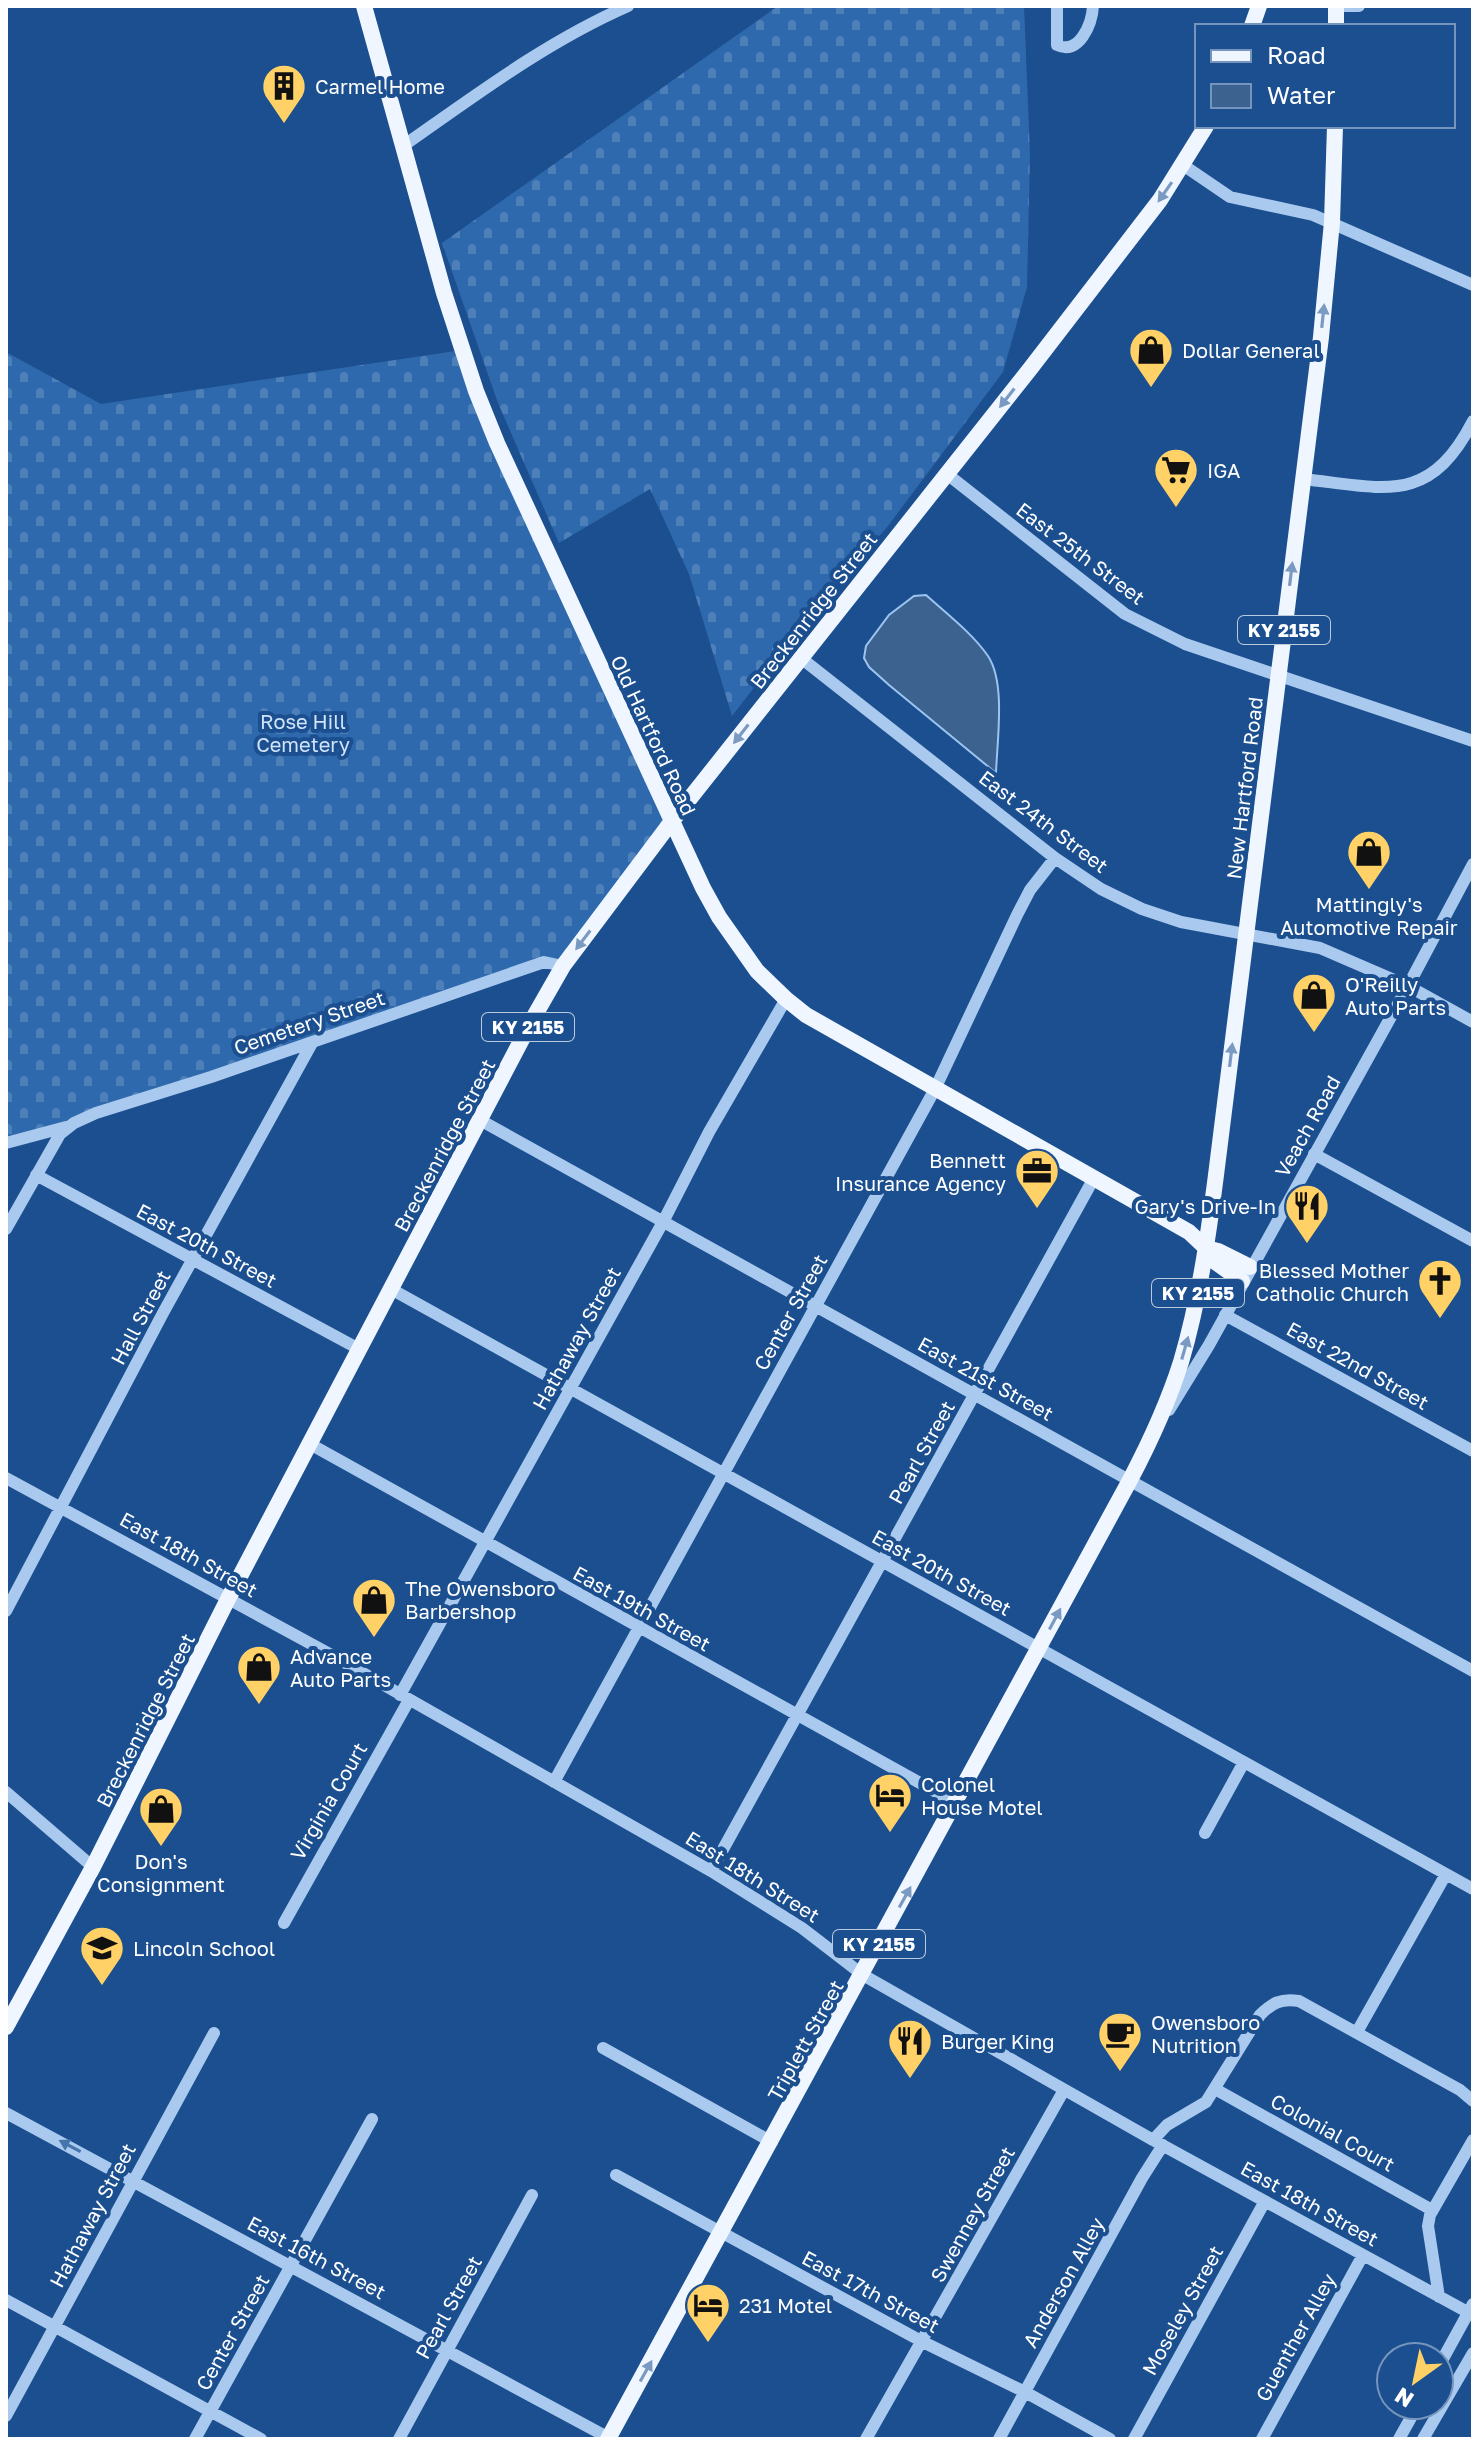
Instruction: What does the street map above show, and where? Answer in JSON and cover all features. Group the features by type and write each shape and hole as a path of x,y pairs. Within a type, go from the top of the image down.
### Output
{"main road":[{"name":"Old Hartford Road","path":"364,6 444,293 476,391 527,512 719,917 757,971 786,999 827,1028 1189,1232 1206,1248 1218,1251 1246,1274"},
{"name":"Breckenridge Street","path":"6,2027 93,1867 228,1599 563,966 672,821 1135,232 1183,165 1205,128"},
{"name":"New Hartford Road","path":"1147,1447 1180,1364 1195,1310 1206,1248 1303,479 1332,222 1335,128"},
{"name":"Triplett Street","path":"608,2439 863,1975 1147,1447"}],"street":[{"path":"403,146 531,56 571,32 628,6"},
{"path":"1057,6 1057,45 1064,49 1072,47 1084,36 1093,17 1093,6"},
{"path":"1339,6 1359,6"},
{"path":"1183,165 1230,197 1313,215 1473,285"},
{"path":"1303,479 1388,488 1428,478 1453,454 1473,421"},
{"name":"East 25th Street","path":"947,474 1125,614 1185,644 1473,741"},
{"name":"East 24th Street","path":"801,658 1055,858 1101,889 1142,909 1181,922 1320,948 1408,986 1473,1022"},
{"name":"Center Street","path":"554,1782 935,1089 1030,890 1055,858"},
{"name":"Veach Road","path":"1147,1447 1225,1315 1473,864"},
{"name":"Cemetery Street","path":"6,1143 69,1126 96,1113 312,1043 544,962 563,966"},
{"name":"Hathaway Street","path":"404,1697 709,1132 786,999"},
{"name":"Hall Street","path":"6,1611 192,1260 312,1043"},
{"name":"East 21st Street","path":"480,1120 1473,1671"},
{"path":"6,1229 60,1134 69,1126"},
{"path":"1314,1154 1473,1241"},
{"name":"East 20th Street","path":"36,1175 359,1349"},
{"name":"Pearl Street","path":"711,1871 1094,1178"},
{"name":"East 20th Street","path":"391,1289 1473,1889"},
{"name":"East 22nd Street","path":"1225,1315 1473,1451"},
{"name":"East 19th Street","path":"310,1444 485,1544 956,1803"},
{"name":"East 18th Street","path":"6,1478 404,1697 711,1871 802,1928 863,1975 1064,2090 1439,2297 1471,2311"},
{"name":"Virginia Court","path":"284,1923 404,1697"},
{"path":"1205,1833 1244,1762"},
{"path":"6,1792 93,1867"},
{"path":"1357,2032 1446,1874"},
{"path":"1158,2143 1167,2125 1206,2102 1260,2015 1278,2001 1299,2001 1460,2090 1473,2101"},
{"name":"Hathaway Street","path":"6,2416 214,2033"},
{"path":"603,2048 772,2142"},
{"name":"Colonial Court","path":"1215,2089 1432,2210"},
{"name":"Swenney Street","path":"866,2439 1064,2090"},
{"name":"East 16th Street","path":"6,2113 608,2439"},
{"name":"Center Street","path":"195,2439 372,2119"},
{"path":"1439,2297 1428,2226 1432,2210 1473,2140"},
{"name":"Anderson Alley","path":"999,2439 1142,2178 1158,2143"},
{"name":"East 17th Street","path":"616,2175 923,2342 1025,2392 1110,2439"},
{"name":"Pearl Street","path":"399,2439 532,2195"},
{"name":"Moseley Street","path":"1134,2439 1265,2201"},
{"name":"Guenther Alley","path":"1262,2439 1363,2255"},
{"path":"6,2300 261,2439"},
{"path":"1454,2341 1471,2311"},
{"path":"1423,2439 1473,2353"},
{"path":"1399,2439 1409,2421"}],"green space":[{"path":"778,6 1024,6 1030,155 1027,287 1003,372 888,526 803,624 732,716 689,574 650,489 559,543 498,403 442,243"},
{"name":"Rose Hill Cemetery","path":"462,350 672,821 563,966 544,962 6,1143 6,352 101,404"}],"water":[{"path":"926,595 975,639 994,667 999,696 996,773 889,685 869,667 864,658 866,646 889,615 914,596"}],"place":[{"name":"Carmel Home","path":"284,125"},
{"name":"Dollar General","path":"1151,389"},
{"name":"IGA","path":"1176,509"},
{"name":"Mattingly's Automotive Repair","path":"1369,891"},
{"name":"O'Reilly Auto Parts","path":"1314,1034"},
{"name":"Bennett Insurance Agency","path":"1037,1210"},
{"name":"Gary's Drive-In","path":"1307,1245"},
{"name":"Blessed Mother Catholic Church","path":"1440,1320"},
{"name":"The Owensboro Barbershop","path":"374,1639"},
{"name":"Advance Auto Parts","path":"259,1706"},
{"name":"Colonel House Motel","path":"890,1834"},
{"name":"Don's Consignment","path":"161,1848"},
{"name":"Lincoln School","path":"102,1987"},
{"name":"Owensboro Nutrition","path":"1120,2073"},
{"name":"Burger King","path":"910,2080"},
{"name":"231 Motel","path":"708,2344"}]}
